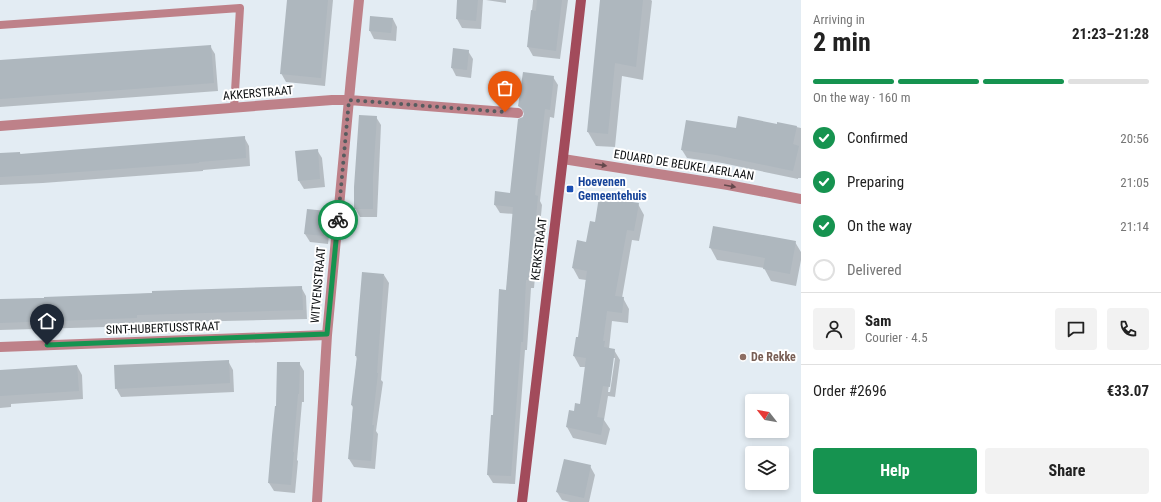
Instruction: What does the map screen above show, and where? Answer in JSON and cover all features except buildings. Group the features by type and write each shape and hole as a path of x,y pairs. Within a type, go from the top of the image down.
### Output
{"main road":[{"name":"KERKSTRAAT","path":"522,502 581,0"}],"street":[{"name":"WITVENSTRAAT","path":"317,502 327,334 359,0"},
{"name":"AKKERSTRAAT","path":"0,126 332,100 518,113"},
{"name":"EDUARD DE BEUKELAERLAAN","path":"563,159 728,185 801,199"},
{"name":"SINT-HUBERTUSSTRAAT","path":"0,347 327,334"}],"lane":[{"path":"0,25 240,8 234,108"}],"way so far":[{"path":"338,220 349,100 505,112"}],"place":[{"name":"Hoevenen Gemeentehuis","path":"570,189"},
{"name":"De Rekke","path":"743,357"}],"route":[{"path":"47,345 327,334 338,220"}]}
